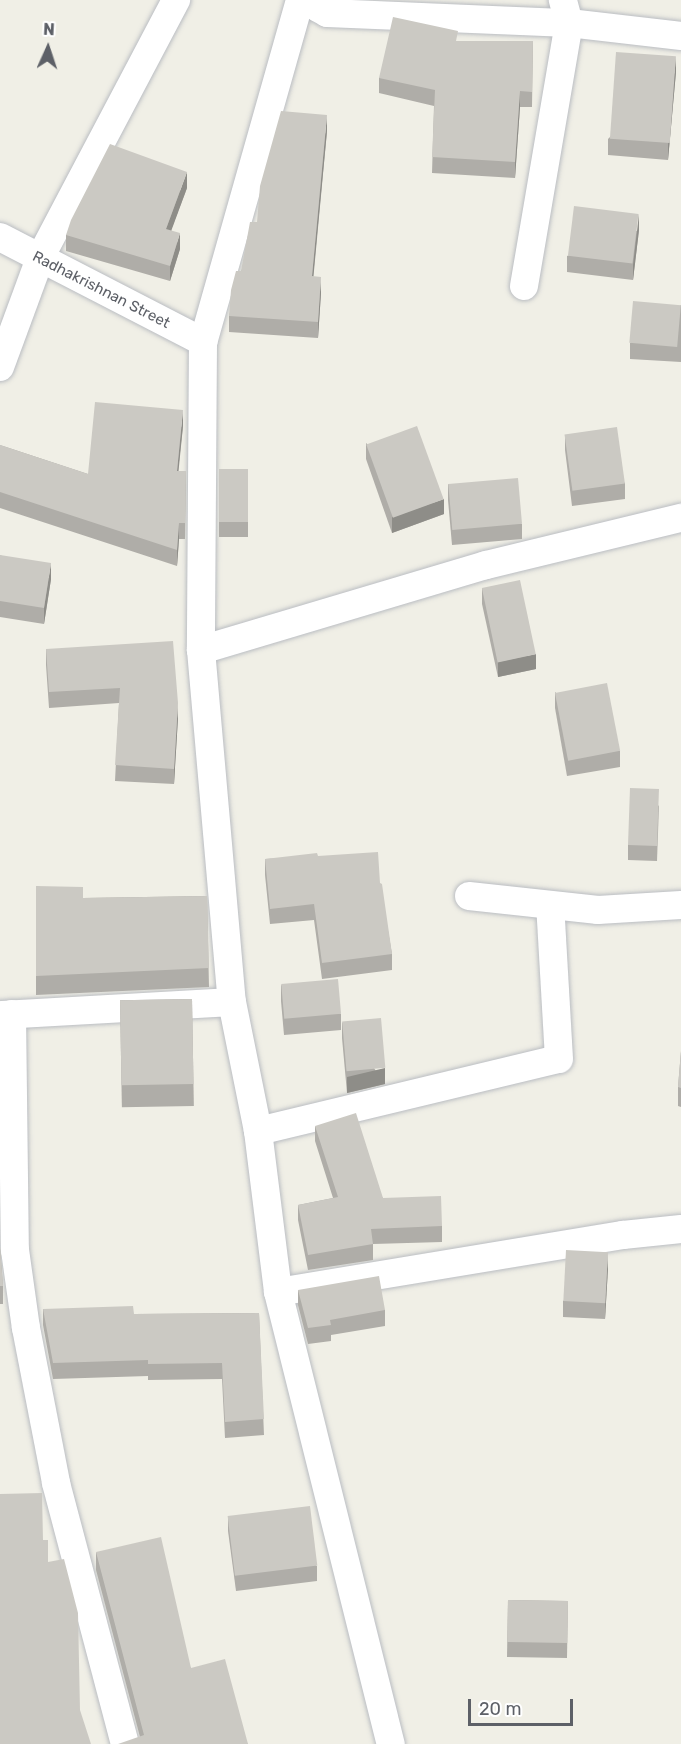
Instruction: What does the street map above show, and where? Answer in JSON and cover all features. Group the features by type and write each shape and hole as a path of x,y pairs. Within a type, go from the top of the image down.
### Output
{"street":[{"path":"0,368 40,258 176,0"},
{"path":"300,0 202,342 201,650 231,1002 258,1131 278,1292 391,1744"},
{"path":"314,0 318,8 327,13 566,11 681,36"},
{"path":"524,286 566,11"},
{"name":"Radhakrishnan Street","path":"0,237 202,342"},
{"path":"201,650 486,564 681,518"},
{"path":"469,896 598,910 681,905"},
{"path":"258,1131 559,1059 550,904"},
{"path":"125,1744 56,1483 26,1328 15,1250 6,1014 231,1002"},
{"path":"278,1292 623,1235 681,1229"}],"building":[{"path":"393,17 458,31 456,41 533,41 532,92 520,91 515,162 432,157 435,90 379,78"},
{"path":"616,52 676,56 670,143 610,139"},
{"path":"281,111 327,115 312,276 321,277 318,322 229,316 231,290 236,271 241,271 250,222 257,222 260,186"},
{"path":"110,144 187,172 166,229 180,233 170,266 66,235 71,220"},
{"path":"574,206 639,214 632,264 568,256"},
{"path":"633,301 681,305 677,347 629,343"},
{"path":"95,402 183,410 177,471 186,471 185,523 179,523 177,550 0,492 0,445 88,474"},
{"path":"417,426 444,499 393,518 366,444"},
{"path":"617,427 625,483 572,491 565,434"},
{"path":"219,469 248,469 248,522 219,522"},
{"path":"518,478 522,524 452,530 448,484"},
{"path":"0,555 51,563 44,608 0,601"},
{"path":"520,580 536,654 498,662 482,588"},
{"path":"173,641 178,703 174,769 115,765 120,688 49,692 46,649"},
{"path":"607,683 620,751 568,761 555,693"},
{"path":"630,788 659,789 657,846 628,845"},
{"path":"378,852 380,883 382,884 392,954 322,963 314,904 270,909 265,859 317,853 318,856"},
{"path":"36,886 83,887 83,898 207,896 209,968 36,976"},
{"path":"338,979 341,1014 284,1019 281,984"},
{"path":"192,999 193,1084 121,1085 120,1000"},
{"path":"381,1018 385,1068 347,1071 342,1021"},
{"path":"681,1051 681,1088 678,1087"},
{"path":"356,1113 383,1198 441,1196 442,1226 371,1229 373,1244 308,1255 298,1205 338,1197 315,1126"},
{"path":"0,1248 3,1286 0,1286"},
{"path":"566,1250 608,1252 605,1303 563,1301"},
{"path":"379,1276 385,1310 330,1320 331,1325 308,1328 298,1290"},
{"path":"133,1306 134,1314 259,1313 264,1419 225,1422 222,1363 148,1364 148,1360 53,1363 43,1309"},
{"path":"42,1493 43,1540 48,1540 48,1562 64,1559 78,1613 80,1710 91,1744 0,1744 0,1494"},
{"path":"310,1506 317,1566 235,1576 228,1516"},
{"path":"161,1537 191,1668 225,1659 248,1744 118,1744 144,1735 96,1552"},
{"path":"508,1600 568,1601 567,1643 507,1642"}]}
